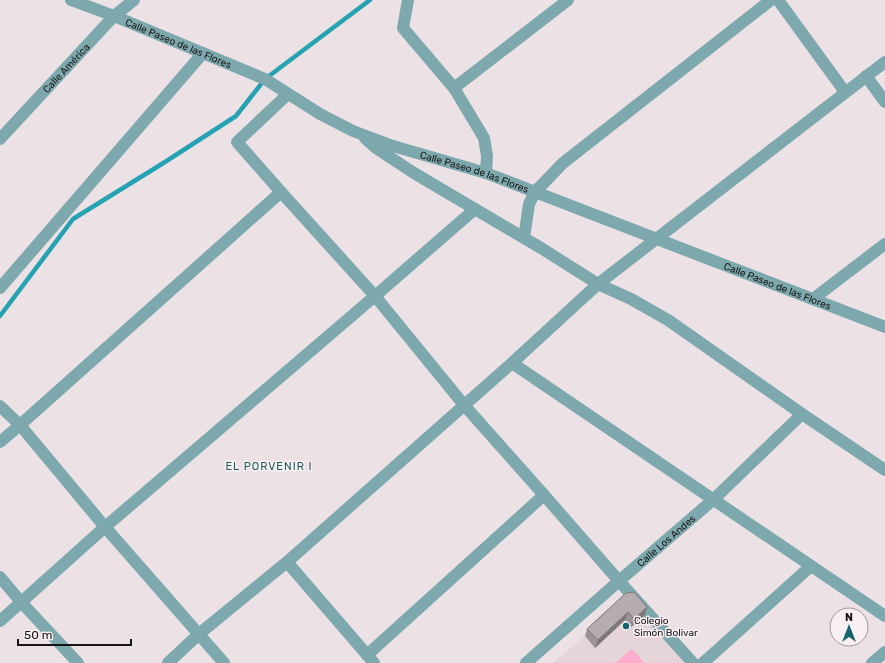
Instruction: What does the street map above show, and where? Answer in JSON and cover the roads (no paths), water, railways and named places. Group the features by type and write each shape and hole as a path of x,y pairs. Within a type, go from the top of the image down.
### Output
{"street":[{"name":"Calle Paseo de las Flores","path":"71,0 114,16 265,79 320,114 353,131 393,146 486,173 885,327"},
{"name":"Calle América","path":"1,136 114,16 134,0"},
{"path":"408,0 403,28 454,88 484,138 487,156 486,173"},
{"path":"454,88 568,0"},
{"path":"524,238 530,204 534,192 563,163 771,0"},
{"path":"778,0 845,92"},
{"path":"0,288 203,53"},
{"path":"168,663 199,634 287,562 512,363 598,284 885,62"},
{"path":"866,76 885,102"},
{"path":"288,94 237,142 374,296 464,405 693,663"},
{"path":"360,133 376,148 414,173 598,284 668,320 885,470"},
{"path":"0,442 280,192"},
{"path":"0,621 105,527 475,209"},
{"path":"813,299 885,244"},
{"path":"512,363 885,616"},
{"path":"0,406 20,425 105,527 224,663"},
{"name":"Calle Los Andes","path":"526,663 714,499 802,414"},
{"path":"287,562 370,659 544,495"},
{"path":"703,663 811,566"},
{"path":"0,577 21,602 78,663"},
{"path":"872,663 885,652"}],"waterway":[{"path":"0,316 73,219 236,116 265,79 370,0"}],"place":[{"name":"Colegio Simón Bolivar","path":"626,626"}],"district":[{"name":"EL PORVENIR I","path":"269,466"}]}
